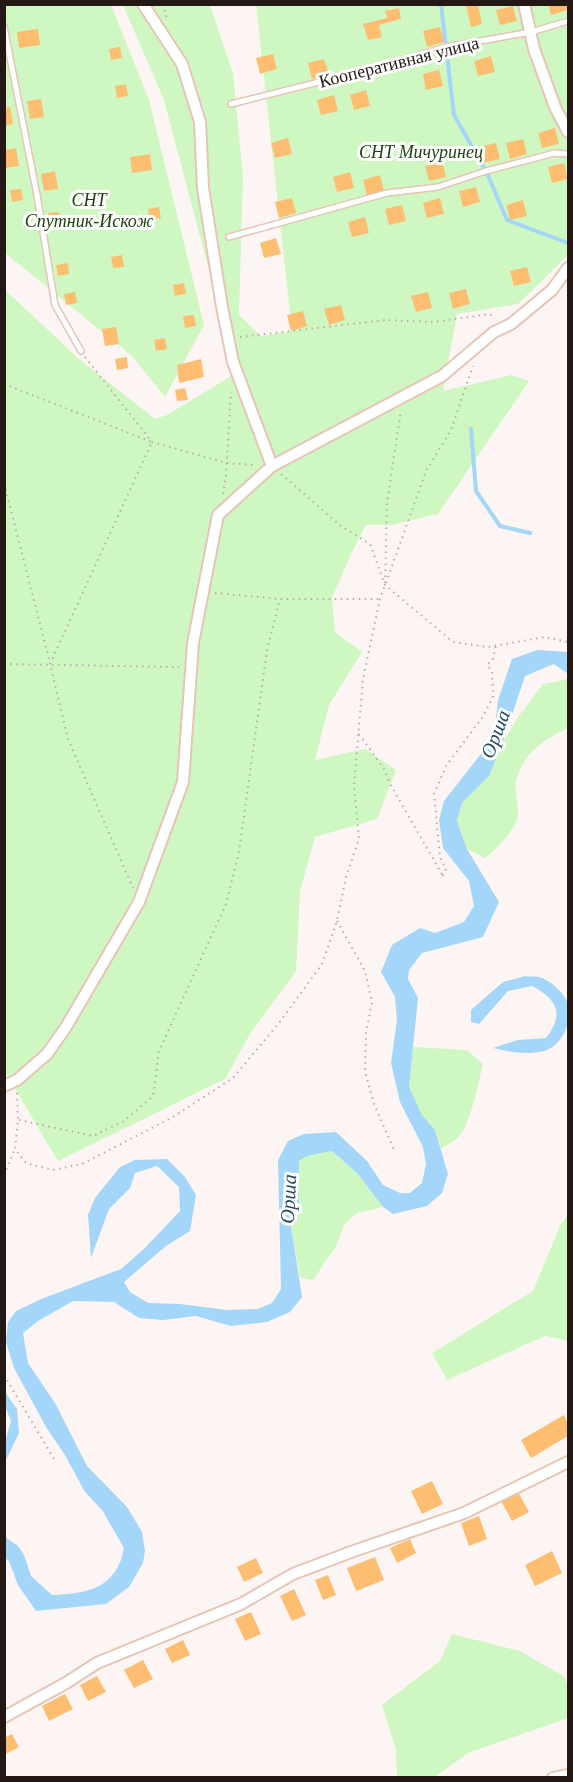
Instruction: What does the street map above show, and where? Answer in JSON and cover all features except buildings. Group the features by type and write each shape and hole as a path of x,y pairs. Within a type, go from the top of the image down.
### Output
{"street":[{"path":"143,4 182,64 200,122 203,188 228,339 233,362 272,466"},
{"path":"524,4 534,49 568,132"},
{"path":"4,1086 17,1080 47,1054 60,1036 139,902 183,782 193,643 218,515 272,466 441,376 494,332 511,324 552,290 568,268"},
{"path":"4,1717 97,1663 241,1604 293,1574 464,1513 568,1462"},
{"path":"553,1778 568,1775"}],"lane":[{"name":"Кооперативная улица","path":"231,104 367,70 446,47 531,32 568,21"},
{"path":"4,27 37,195 55,305 81,351"},
{"path":"229,237 387,193 438,188 486,171 555,153 568,154"}],"path":[{"path":"228,339 386,320 434,322 489,314 511,324"},
{"path":"81,351 152,442"},
{"path":"15,1149 26,1163 53,1170 81,1164 173,1117 233,1078 279,1023 322,964 337,921 346,878 359,839 354,786 363,679 380,599 426,471 451,430 473,366"},
{"path":"4,384 152,442 227,463 272,466 341,526 370,544 385,585 453,642 488,647 545,637 568,642"},
{"path":"222,496 227,463 232,385"},
{"path":"385,585 387,504 404,395"},
{"path":"50,664 152,442"},
{"path":"4,483 68,739 139,902"},
{"path":"203,592 280,598 380,599"},
{"path":"18,1120 93,1136 124,1121 153,1095 159,1051 226,904 239,852 267,650 280,598"},
{"path":"359,734 384,769 390,784 443,876 446,869 440,856 435,794 446,766 483,718 493,697 492,671 487,665 493,659 496,645"},
{"path":"4,664 191,667"},
{"path":"337,921 365,971 372,1002 366,1034 365,1072 374,1104 395,1152"},
{"path":"4,1175 15,1149 18,1120 17,1080"},
{"path":"4,1375 54,1459"}],"green space":[{"name":"СНТ Спутник-Искож","path":"4,5 111,5 149,100 204,325 165,397 132,356 5,253"},
{"name":"СНТ Мичуринец","path":"123,5 210,5 233,73 243,177 239,315 261,336 292,331 256,5 568,5 568,255 518,304 457,314 443,391 511,375 529,381 438,514 391,525 366,525 332,598 335,632 362,652 329,705 315,760 365,749 396,770 377,819 315,837 300,891 296,971 250,1034 225,1079 58,1161 5,1072 4,289 78,358 155,419 167,415 236,373 164,100"},
{"path":"568,679 568,728 537,747 521,768 516,782 518,815 514,826 485,858 467,849 457,821 462,803 489,776 503,742 518,717 543,684"},
{"path":"413,1047 467,1050 483,1064 467,1123 456,1139 441,1149 435,1130 422,1115 409,1087"},
{"path":"332,1151 358,1174 383,1207 357,1213 344,1225 336,1246 313,1280 300,1278 291,1226 299,1202 299,1161 307,1156"},
{"path":"568,1214 568,1344 565,1340 545,1336 447,1380 432,1353 533,1291 560,1226"},
{"path":"452,1634 520,1651 565,1677 568,1689 568,1718 468,1753 435,1777 397,1777 396,1750 382,1705 440,1661"}],"water":[{"name":"Орша","path":"537,650 568,652 568,674 554,664 525,676 489,776 462,803 457,821 467,849 499,902 483,937 422,953 409,970 408,979 418,998 409,1087 422,1115 435,1130 448,1174 442,1193 427,1206 393,1214 383,1207 358,1174 332,1151 307,1156 299,1161 299,1202 291,1226 302,1297 290,1312 267,1322 231,1326 196,1316 163,1320 139,1318 114,1302 73,1301 38,1321 23,1333 28,1363 55,1403 87,1466 127,1507 142,1532 145,1551 143,1563 129,1587 106,1604 36,1611 18,1585 9,1561 5,1558 5,1537 18,1546 24,1555 31,1576 52,1595 77,1593 98,1586 115,1572 124,1548 102,1510 85,1492 14,1368 6,1342 8,1322 16,1311 41,1299 121,1269 144,1249 180,1211 179,1187 157,1166 135,1173 130,1188 109,1209 91,1258 88,1215 95,1198 120,1167 135,1160 167,1159 185,1177 196,1195 190,1231 166,1246 124,1282 130,1292 148,1303 180,1304 227,1310 258,1309 272,1303 281,1289 278,1160 288,1141 304,1134 336,1132 367,1161 383,1185 400,1193 410,1193 422,1183 426,1164 423,1147 400,1102 391,1063 397,1020 395,997 381,972 392,945 420,928 435,933 464,922 474,906 469,881 443,848 439,820 444,801 484,750 494,730 498,700 512,659"},
{"path":"525,976 548,981 564,996 569,1012 564,1033 556,1044 544,1051 531,1053 493,1048 518,1040 546,1038 552,1029 557,1014 556,1008 547,996 532,986 508,991 479,1024 471,1022 471,1010 503,982"},
{"path":"5,1392 17,1409 19,1433 5,1462 5,1442 11,1421 5,1406"}],"waterway":[{"path":"441,4 454,115 486,171 507,220 568,243"},
{"path":"471,429 476,491 500,526 530,533"}]}
